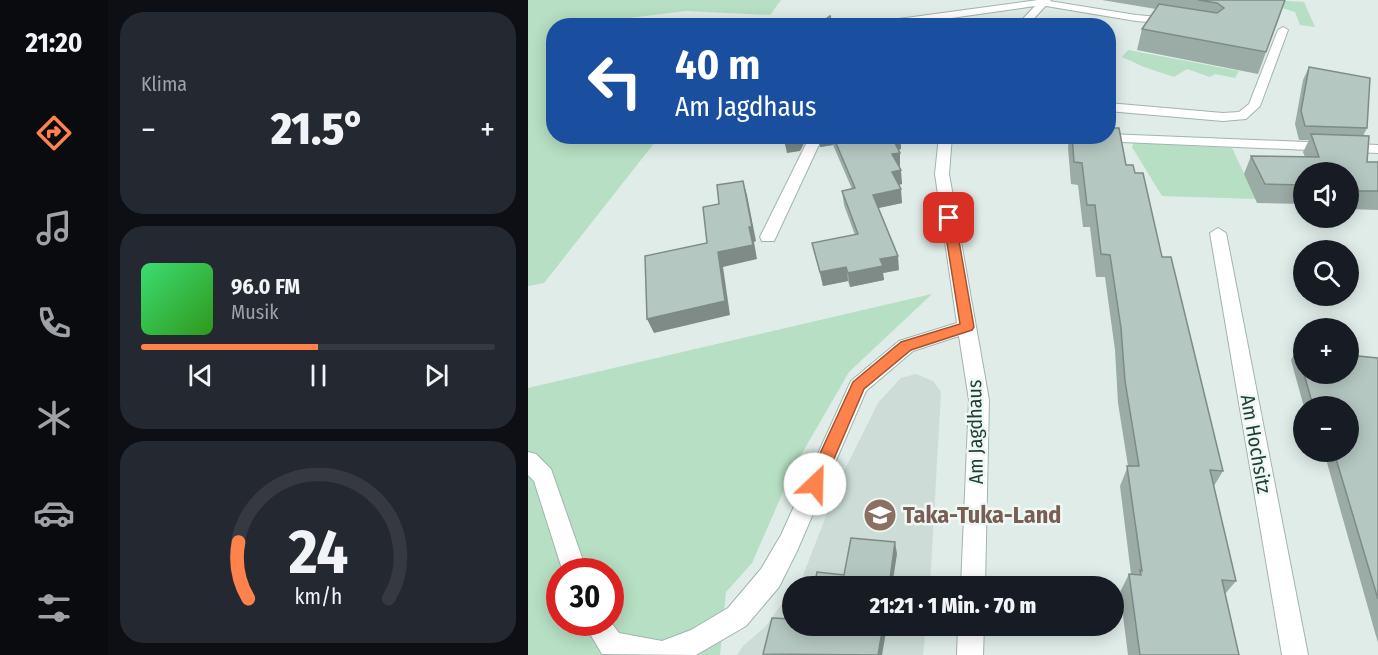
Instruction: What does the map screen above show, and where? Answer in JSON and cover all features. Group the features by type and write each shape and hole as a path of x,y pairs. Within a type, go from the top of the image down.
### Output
{"street":[{"path":"1029,18 1044,2"},
{"path":"928,18 1044,2 1177,22"},
{"path":"1116,108 1222,117 1242,116 1254,106 1283,30"},
{"path":"1116,138 1378,149"},
{"path":"768,237 813,144"},
{"name":"Am Jagdhaus","path":"945,144 942,174 979,400 972,576"},
{"name":"Am Hochsitz","path":"1218,233 1295,655"},
{"path":"605,636 611,645 662,654 698,641 736,617 770,578 789,543 858,386 906,346 967,327"},
{"path":"528,461 543,476 570,558"},
{"path":"970,655 971,636"}],"shaded area":[{"name":"Taka-Tuka-Land","path":"916,374 933,381 941,392 931,576 803,576 842,475 878,403 901,378"},
{"path":"782,604 782,636 925,636 923,655 737,655 743,646 765,627"}],"green space":[{"path":"528,0 781,0 770,15 686,11 629,18 546,18 546,144 653,144 544,283 528,286"},
{"path":"1271,0 1304,2 1315,27 1300,25 1295,12 1273,5"},
{"path":"1128,50 1239,71 1235,78 1215,74 1210,77 1187,69 1174,77 1122,57"},
{"path":"1134,143 1232,148 1256,199 1162,196 1132,147"},
{"path":"932,294 849,372 794,467 752,563 726,592 720,655 528,655 528,388"}],"building":[{"path":"1198,0 1285,0 1266,52 1142,29 1159,4 1217,13 1224,8 1217,3"},
{"path":"1309,67 1370,78 1367,128 1305,126 1301,111"},
{"path":"1116,128 1119,128 1126,165 1133,165 1135,173 1143,173 1162,257 1171,257 1223,471 1210,470 1236,581 1222,580 1239,655 1140,655 1129,574 1141,575 1140,570 1142,571 1127,466 1139,466 1125,381 1121,328 1110,255 1101,254 1095,205 1087,205 1082,163 1074,162 1073,144 1116,144"},
{"path":"1311,134 1369,136 1367,162 1378,162 1378,191 1359,191 1359,162 1293,162 1293,185 1265,184 1251,156 1319,157"},
{"path":"836,144 896,144 900,153 892,154 901,170 892,172 901,189 873,195 898,256 880,259 883,266 848,273 846,267 820,272 812,243 858,234 842,191 855,188"},
{"path":"743,181 753,245 718,252 725,301 647,319 645,256 707,243 703,207 719,204 717,185"},
{"path":"1359,356 1378,358 1378,599 1337,462 1359,462 1359,396 1310,396 1307,384 1359,384"},
{"path":"851,538 895,542 890,576 816,576 817,572 844,575"},
{"path":"772,618 782,618 782,636 881,636 878,655 763,654"}],"place":[{"name":"Taka-Tuka-Land","path":"880,515"}],"route":[{"path":"815,484 858,386 906,346 967,327 949,218"}]}
